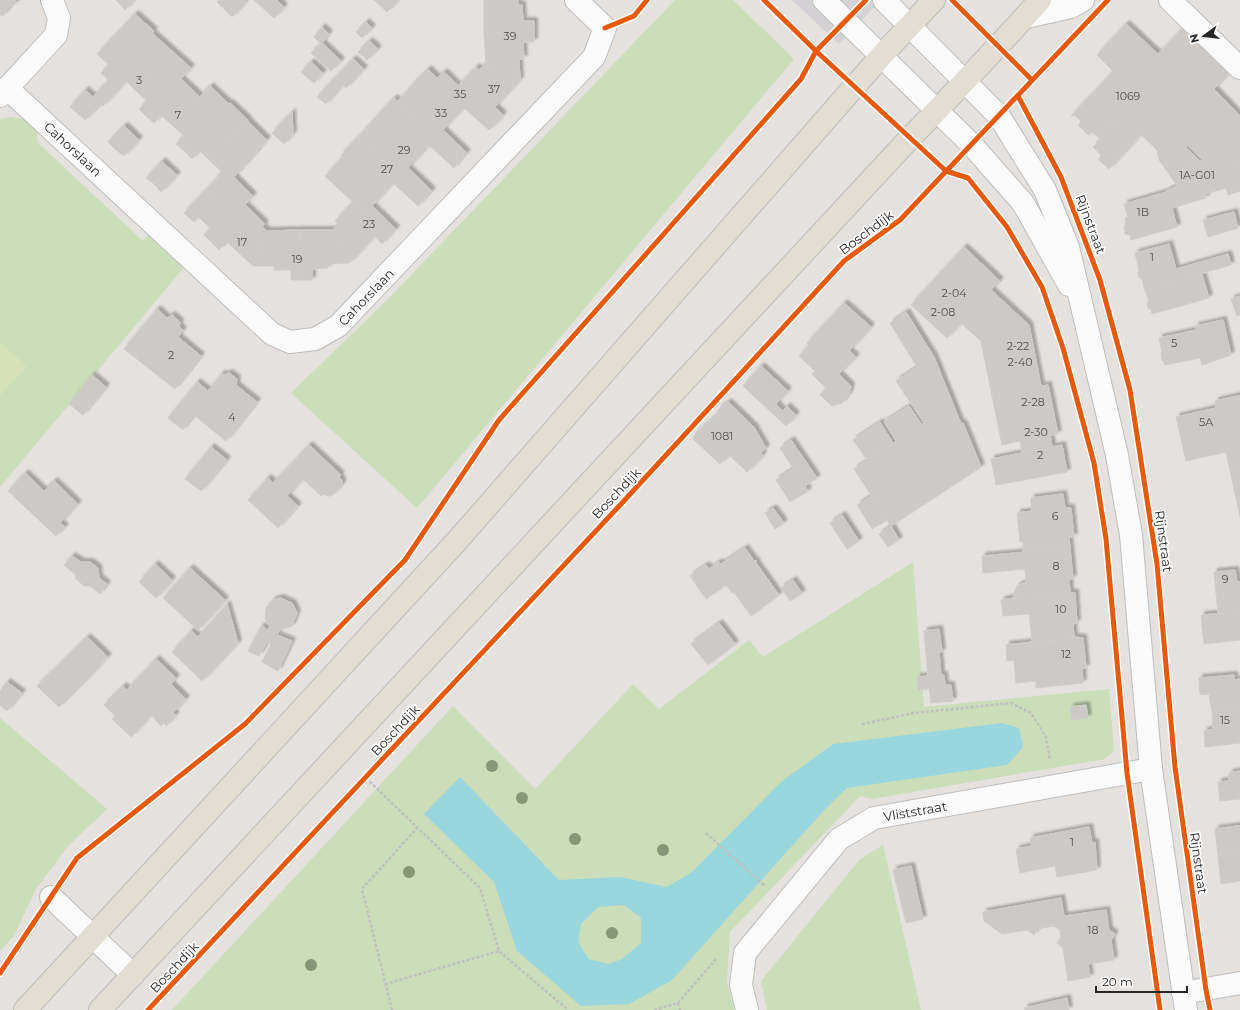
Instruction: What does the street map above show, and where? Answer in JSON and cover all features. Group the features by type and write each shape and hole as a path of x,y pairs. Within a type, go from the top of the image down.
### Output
{"main road":[{"path":"25,1010 456,542 882,55 934,0"},
{"name":"Boschdijk","path":"100,1010 937,110 1026,17 1040,0"}],"street":[{"path":"4,92 56,35 59,18 52,0"},
{"name":"Cahorslaan","path":"4,92 272,334 290,342 316,339 338,326 594,56 605,28 576,0"},
{"path":"824,0 882,55 971,144 1023,204 1084,310"},
{"path":"884,0 999,116 1045,190 1068,247 1118,455 1131,535 1151,769 1185,1002 1240,984"},
{"path":"1026,17 1071,7 1083,0"},
{"path":"1170,0 1240,68"},
{"name":"Vliststraat","path":"747,1010 741,985 745,953 839,839 874,818 1151,769"},
{"name":"Boschdijk","path":"51,898 133,974"}],"path":[{"path":"862,724 914,713 1011,703 1031,713 1046,738 1054,786"},
{"path":"366,778 480,888 499,951 568,1010"},
{"path":"392,1010 362,888 417,828"},
{"path":"706,833 767,888"},
{"path":"385,984 499,951"},
{"path":"678,1003 680,1010"}],"shaded area":[{"path":"792,0 881,0 839,44"}],"green space":[{"path":"675,0 733,0 794,59 417,508 291,393 389,298"},
{"path":"11,117 28,120 36,128 38,143 143,241 150,233 186,265 0,487 0,119"},
{"path":"0,342 27,366 0,396"},
{"path":"913,562 924,707 1109,689 1114,751 1105,759 872,799 860,796 730,932 727,981 734,1010 172,1010 453,706 535,789 633,684 659,709 749,640 763,657"},
{"path":"0,718 107,809 68,846 36,889 14,936 0,951"},
{"path":"883,845 921,1010 767,1010 761,981 860,859"}],"water":[{"path":"1002,723 1019,728 1023,747 1007,765 847,788 826,808 672,980 629,1004 581,1006 517,951 494,882 424,814 460,777 559,880 620,877 667,887 692,872 781,782 833,744","holes":["624,905 641,918 641,943 622,959 608,964 589,959 578,942 581,924 598,907"]}],"building":[{"path":"0,0 15,0 17,2 12,6 11,5 3,16 2,14 0,16"},
{"path":"116,0 134,0 125,10"},
{"path":"219,0 246,1 232,17 217,2"},
{"path":"254,0 277,0 284,7 274,18"},
{"path":"374,0 398,0 387,12"},
{"path":"484,0 518,0 518,5 522,5 523,21 534,21 534,31 484,33"},
{"path":"135,14 154,31 108,80 101,73 109,65 97,54"},
{"path":"366,22 372,28 362,38 356,32"},
{"path":"1188,23 1234,69 1214,89 1240,116 1240,164 1215,175 1200,161 1202,160 1097,55 1126,24 1158,54"},
{"path":"322,27 329,34 321,44 314,37"},
{"path":"534,31 534,42 523,42 524,59 519,59 520,80 483,66 486,63 484,33"},
{"path":"152,33 171,50 135,90 126,81 103,106 93,97"},
{"path":"369,41 378,49 367,60 358,52"},
{"path":"322,43 341,61 331,71 311,53"},
{"path":"171,50 191,68 146,116 139,109 147,101 135,90"},
{"path":"353,59 364,69 346,88 335,78"},
{"path":"311,62 323,73 314,83 301,72"},
{"path":"483,66 520,80 495,107 503,115 496,123 458,86 476,67 479,70"},
{"path":"428,69 437,78 444,72 496,123 489,130 464,108 454,118 415,82"},
{"path":"1114,71 1187,145 1186,147 1200,161 1169,174 1159,160 1157,150 1123,117 1114,127 1109,123 1097,136 1092,132 1088,135 1079,126 1081,121 1074,115 1071,116"},
{"path":"335,78 343,85 326,104 317,97"},
{"path":"181,79 200,97 173,126 161,115 154,123 146,116"},
{"path":"415,82 454,118 443,130 467,153 460,160 398,101"},
{"path":"210,86 229,104 184,151 176,144 184,136 173,126"},
{"path":"85,90 93,97 77,113 70,107"},
{"path":"93,97 101,104 85,120 77,113"},
{"path":"394,98 460,160 454,168 429,145 418,157 376,117"},
{"path":"230,103 248,120 210,161 200,151 192,159 184,151"},
{"path":"292,112 293,134 284,144 272,133"},
{"path":"376,117 418,157 408,168 432,191 425,198 359,136"},
{"path":"1123,117 1141,135 1109,169 1099,160 1101,155 1093,147 1100,140 1097,136 1109,123 1114,127"},
{"path":"248,121 267,140 223,187 225,189 214,200 205,191 222,172 210,161"},
{"path":"124,126 131,132 115,149 108,142"},
{"path":"131,132 139,140 124,156 115,149"},
{"path":"359,136 425,198 418,206 393,183 383,194 341,155"},
{"path":"258,151 234,177 253,196 211,242 204,235 210,228 199,217 194,222 184,213 205,191 214,200 225,189 223,187"},
{"path":"343,157 383,194 372,206 396,229 389,236 325,176"},
{"path":"162,161 169,168 154,184 146,178"},
{"path":"1200,161 1215,175 1166,191 1177,186 1169,174"},
{"path":"1240,164 1240,191 1228,195 1226,188 1205,194 1206,198 1172,208 1177,227 1131,240 1130,235 1125,234 1125,218 1128,217 1124,204 1166,192"},
{"path":"169,168 177,175 161,192 154,184"},
{"path":"353,202 389,236 382,244 375,236 349,263 333,230 338,224 335,221"},
{"path":"245,205 265,224 262,227 267,231 253,266 226,241 219,250 211,242"},
{"path":"1234,212 1238,228 1208,237 1203,220"},
{"path":"300,230 333,230 349,263 328,264 328,268 312,269 312,280 301,280"},
{"path":"300,230 301,280 291,280 291,270 274,270 274,266 253,266 267,231"},
{"path":"1169,244 1176,269 1214,258 1217,269 1145,291 1142,279 1139,277 1135,253"},
{"path":"964,247 1000,281 991,290 1029,325 1041,386 1048,385 1058,434 1050,435 1052,447 1022,453 1020,441 1002,445 981,341 961,323 947,338 911,305"},
{"path":"1228,254 1231,265 1217,269 1214,258"},
{"path":"1202,274 1209,298 1152,314 1151,310 1148,308 1147,304 1149,301 1145,291"},
{"path":"1240,296 1240,315 1237,316 1231,299"},
{"path":"844,303 871,327 849,351 856,357 839,374 851,386 849,394 842,403 832,406 820,395 826,388 812,374 815,371 799,356 809,345 807,343"},
{"path":"157,309 167,318 172,315 180,322 179,327 183,330 178,337 201,356 175,389 124,349"},
{"path":"906,312 934,357 961,424 963,423 981,467 891,526 854,469 924,423 896,381 917,367 890,323"},
{"path":"1223,320 1231,355 1202,365 1200,358 1165,365 1162,360 1159,338 1196,330 1195,326"},
{"path":"761,366 788,391 776,404 783,411 787,406 796,415 786,426 743,386"},
{"path":"222,373 224,375 229,373 237,379 236,385 257,402 226,441 194,415 183,430 168,418 197,382 208,391"},
{"path":"92,375 106,387 83,415 69,404"},
{"path":"1240,396 1240,464 1229,466 1226,452 1186,461 1176,417 1216,408 1215,401"},
{"path":"728,402 754,427 766,448 761,453 763,455 756,463 711,420 718,413 718,410"},
{"path":"909,406 922,425 896,441 884,422"},
{"path":"711,420 756,463 747,472 729,455 720,464 693,439 696,433"},
{"path":"880,422 893,443 867,460 853,440"},
{"path":"791,440 817,478 805,486 780,448"},
{"path":"309,445 341,475 339,477 342,480 342,485 331,496 324,494 321,496 303,479 287,496 298,506 278,528 248,500 268,478 273,483"},
{"path":"1062,445 1067,472 996,485 991,459"},
{"path":"211,447 227,460 201,491 185,479"},
{"path":"1240,464 1240,516 1229,466"},
{"path":"794,468 808,491 790,502 776,480"},
{"path":"25,473 44,491 54,481 78,504 60,523 65,527 56,536 8,491"},
{"path":"1063,494 1065,508 1071,508 1074,537 1069,537 1070,548 1023,552 1023,542 1020,542 1017,513 1032,511 1031,498"},
{"path":"871,496 887,520 872,529 857,505"},
{"path":"773,508 784,523 775,529 765,513"},
{"path":"842,515 859,541 847,549 830,523"},
{"path":"891,526 899,540 888,547 879,534"},
{"path":"745,548 755,562 756,560 756,563 779,595 751,616 734,592 732,593 726,585 706,599 690,576 706,565 709,569 719,562 721,564"},
{"path":"1070,548 1073,579 1069,579 1070,593 1075,593 1001,600 1014,598 1014,593 1017,586 1026,582 1025,569 983,573 982,556"},
{"path":"72,556 81,562 90,562 98,568 99,578 107,584 100,594 90,586 84,586 76,579 75,574 64,565"},
{"path":"155,564 172,580 156,598 139,582"},
{"path":"190,568 225,600 198,630 163,598"},
{"path":"1235,570 1237,582 1240,582 1240,612 1218,614 1214,572"},
{"path":"793,580 802,593 790,601 781,588"},
{"path":"1075,593 1077,623 1073,624 1074,637 1083,638 1006,645 1032,642 1029,614 1003,616 1001,600"},
{"path":"280,598 292,603 297,613 292,626 280,630 277,635 292,641 278,671 262,662 271,644 267,642 259,656 248,651 261,626 268,630 270,626 265,619 266,608 273,600"},
{"path":"227,604 238,643 202,681 172,652 191,631 198,637"},
{"path":"1240,612 1240,640 1204,644 1201,615"},
{"path":"719,623 735,644 708,665 691,644"},
{"path":"939,629 942,652 926,653 924,631"},
{"path":"87,637 108,657 82,684 61,663"},
{"path":"1083,638 1086,668 1082,668 1083,683 1036,688 1036,681 1016,683 1014,660 1007,661 1006,645"},
{"path":"939,652 941,676 928,677 926,653"},
{"path":"156,659 176,678 171,684 186,699 173,713 176,715 166,726 164,723 161,726 151,715 131,737 112,719 115,716 104,705 123,686 127,690"},
{"path":"61,663 82,684 59,707 37,686"},
{"path":"944,675 945,685 951,685 953,701 931,703 928,677"},
{"path":"1234,675 1234,680 1240,679 1240,709 1212,712 1209,694 1200,694 1199,678"},
{"path":"928,676 930,689 918,690 917,677"},
{"path":"7,682 22,693 7,711 0,705 0,691"},
{"path":"1086,705 1088,718 1072,720 1070,707"},
{"path":"1240,709 1240,743 1205,747 1204,731 1213,729 1212,712"},
{"path":"1240,771 1240,799 1220,801 1218,782 1229,781 1229,773"},
{"path":"1240,826 1240,854 1218,856 1215,829"},
{"path":"1089,827 1092,843 1095,842 1097,870 1057,877 1055,866 1020,873 1016,849 1032,846 1030,838"},
{"path":"1240,854 1240,881 1221,884 1218,856"},
{"path":"911,866 923,919 906,923 893,870"},
{"path":"1061,898 1064,916 1106,910 1109,930 1115,934 1111,940 1114,960 1088,964 1090,977 1068,981 1063,948 1057,943 1061,937 1060,930 1054,926 1037,929 1034,935 1027,930 1002,934 984,921 983,912"},
{"path":"1067,998 1069,1010 1025,1010 1024,1008"}],"cycle path":[{"path":"605,28 634,16 647,0"},
{"path":"764,0 816,51 946,171 968,178 1007,227 1042,287 1063,348 1094,463 1106,539 1127,773 1160,1010"},
{"path":"0,973 77,858 245,724 405,560 499,420 801,79 816,51 866,0"},
{"path":"952,0 1031,79"},
{"path":"148,1010 622,503 844,261 900,220 1108,0"},
{"name":"Rijnstraat","path":"1018,96 1061,177 1100,280 1130,390 1157,564 1175,767 1210,1010"}]}
